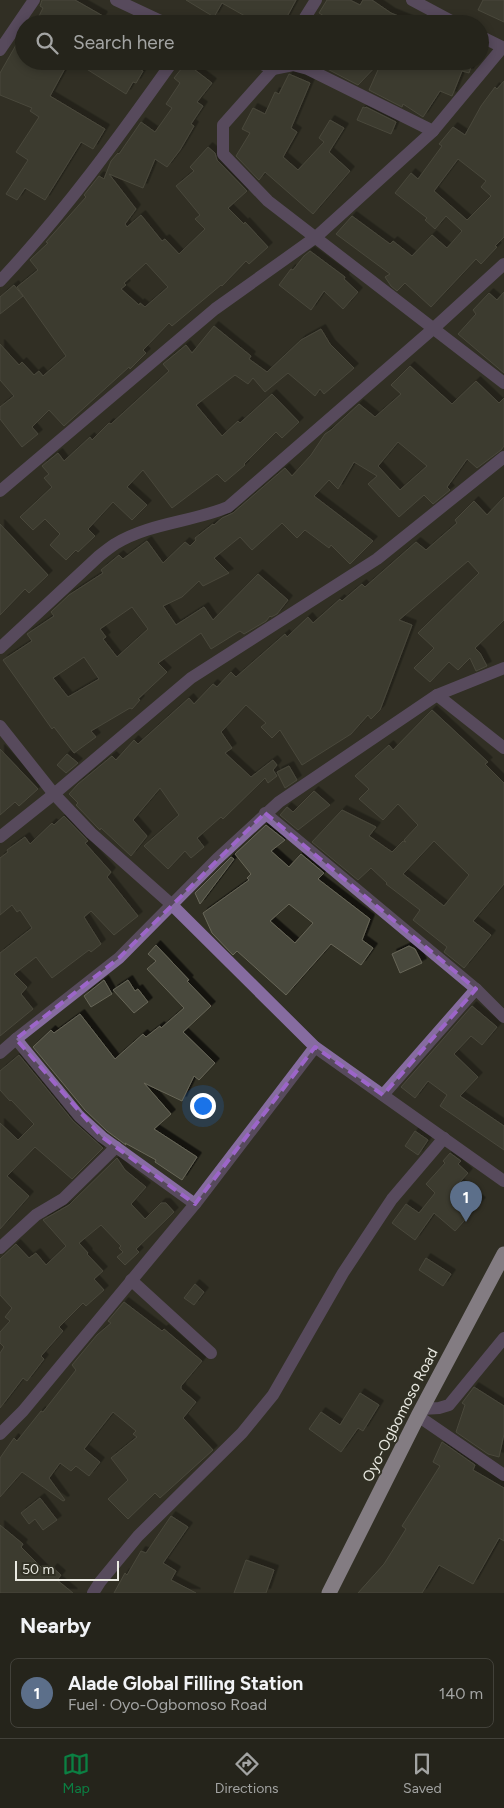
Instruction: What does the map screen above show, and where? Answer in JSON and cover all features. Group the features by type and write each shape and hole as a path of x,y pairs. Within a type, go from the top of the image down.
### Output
{"highway":[{"name":"Oyo-Ogbomoso Road","path":"329,1593 420,1412 504,1254"}],"street":[{"path":"24,15 34,0"},
{"path":"116,0 148,15"},
{"path":"307,15 316,0"},
{"path":"412,0 440,15"},
{"path":"0,50 15,28"},
{"path":"489,41 503,48 489,65"},
{"path":"0,281 20,260 105,156 167,70"},
{"path":"272,70 223,125 223,154 268,201 504,383"},
{"path":"310,70 433,131"},
{"path":"0,491 215,310 316,237 433,131 484,70"},
{"path":"0,648 99,556 115,544 145,531 210,514 228,506 434,328 504,264"},
{"path":"0,837 54,794 190,678 377,559 504,457"},
{"path":"0,1053 16,1038 119,958 171,904 265,813 279,802 437,695 504,668"},
{"path":"437,695 504,748"},
{"path":"0,726 54,794 91,833 171,904 315,1047 504,1181"},
{"path":"265,813 476,989 504,1017"},
{"path":"383,1096 476,989"},
{"path":"16,1038 79,1116 116,1147 195,1204"},
{"path":"0,1434 23,1411 195,1204 315,1047"},
{"path":"93,1593 138,1536 242,1433 272,1395 343,1273 392,1199 444,1138"},
{"path":"0,1248 36,1215 63,1199 116,1147"},
{"path":"131,1280 211,1353"},
{"path":"420,1412 449,1405 504,1338"},
{"path":"420,1412 504,1475"}],"highlighted area":[{"path":"265,813 476,989 383,1095 315,1047 195,1204 102,1137 16,1039 119,958"}],"building":[{"path":"42,0 75,0 101,15 40,15 43,8 40,6"},
{"path":"186,0 296,0 288,15 243,15 222,3 215,15 211,15"},
{"path":"327,0 350,0 360,5 363,0 372,0 396,15 322,15 319,13"},
{"path":"483,0 504,0 504,22 489,15 478,10"},
{"path":"15,47 15,70 64,70 50,96 105,129 93,149 81,142 45,200 25,188 17,200 6,194 28,160 16,152 39,117 30,111 32,108 0,95 0,73"},
{"path":"88,70 143,71 136,83 133,82 126,94"},
{"path":"180,70 195,70 212,83 197,102 203,106 191,124 194,126 180,150 167,167 155,159 143,188 109,174 136,209 125,224 127,227 141,215 162,241 165,239 179,254 205,229 195,219 200,215 176,186 194,171 190,167 208,147 215,153 217,160 247,191 228,208 244,224 245,222 268,247 249,264 246,261 222,286 172,326 169,323 143,350 146,353 130,369 129,367 64,426 49,410 32,427 38,434 22,447 0,419 0,407 14,396 0,380 0,344 19,365 22,362 34,375 39,371 43,376 66,356 17,287 38,270 30,260 48,243 46,242 86,197 84,195 99,176 104,179 111,161 119,154 141,122 155,132 172,108 166,104 180,83 174,78","holes":["146,263 168,287 145,307 140,303 139,305 121,289 126,285 124,283"]},
{"path":"329,70 372,70 358,85"},
{"path":"378,70 470,70 469,73 462,71 452,96 440,91 423,117 403,104 402,107 369,90"},
{"path":"289,74 310,83 291,128 297,132 283,157 298,170 324,142 319,138 330,120 344,128 329,152 350,171 313,214 265,172 259,180 236,156 250,133 242,129 253,108 265,114 275,92 279,94"},
{"path":"504,81 504,237 481,264 476,259 431,307 405,283 397,291 385,277 390,274 336,234 352,216 390,244 393,241 412,256 432,235 447,248 462,231 446,216 435,229 425,220 427,218 395,193 411,173 418,179 442,146 439,144 453,127 465,135 481,106 495,87 497,89","holes":["458,159 486,181 481,187 491,196 467,220 434,191"]},
{"path":"363,107 396,122 391,134 357,120"},
{"path":"310,251 345,277 344,279 358,292 343,309 324,291 311,310 279,285 291,269 293,270"},
{"path":"14,285 23,296 0,314 0,297"},
{"path":"504,292 504,373 458,334 476,314 473,310 489,293 497,300"},
{"path":"214,326 251,356 249,359 267,372 301,340 321,329 330,344 354,368 324,394 320,389 315,396 288,373 265,392 253,378 248,384 235,375 196,405 222,436 238,421 240,423 272,394 299,422 282,438 276,432 245,465 225,482 217,474 172,508 143,470 127,487 147,505 132,520 113,502 88,529 95,536 66,560 50,545 60,534 45,519 33,530 20,517 52,487 44,478 49,474 42,466 58,453 64,461 90,437 92,440 169,371 163,364 186,345 192,353"},
{"path":"410,366 452,404 476,381 499,403 504,398 504,446 477,468 467,459 447,487 450,490 433,504 424,495 399,517 368,484 377,476 354,462 338,489 329,480 314,496 373,541 350,564 331,545 329,548 305,530 297,538 282,523 252,550 240,537 214,558 229,573 203,586 199,581 182,597 163,606 176,625 204,607 213,620 258,574 288,600 277,614 270,616 266,621 244,634 240,631 211,649 201,633 158,663 167,672 138,699 140,700 132,709 130,708 91,731 96,737 74,753 54,727 52,729 3,660 32,641 27,634 54,616 51,612 69,595 103,573 101,570 119,555 123,559 147,541 163,563 185,542 190,546 196,540 195,538 213,524 233,513 285,468 292,476 311,455 325,434 359,404 375,417 401,394 391,385","holes":["398,442 427,466 400,490 378,466","132,607 148,629 117,657 103,639 106,637 100,629","84,657 99,679 68,697 53,678"]},
{"path":"504,497 504,620 475,648 487,666 476,671 470,658 458,670 449,662 430,682 414,668 434,648 418,633 479,573 468,561 399,620 412,625 380,710 371,719 368,715 351,734 302,765 280,730 272,738 261,727 266,723 246,705 221,732 232,748 225,753 251,777 273,760 277,765 273,770 277,776 268,783 265,778 223,819 221,817 197,838 204,847 191,858 185,851 168,869 144,846 179,815 160,788 133,820 147,836 131,856 101,828 100,830 76,805 78,803 69,794 78,784 112,756 116,760 134,740 138,744 189,698 194,704 213,684 217,687 231,672 236,677 285,634 287,637 308,617 313,623 340,599 342,601 362,584 365,587 416,542 426,550 457,523 455,520 474,501 487,515"},
{"path":"0,524 48,575 29,593 25,589 0,615"},
{"path":"432,710 488,762 485,764 504,783 504,884 473,921 491,935 464,968 444,952 447,947 413,920 420,910 386,884 371,868 358,880 312,842 342,810 376,827 369,836 392,852 403,841 406,842 404,840 418,825 398,804 383,820 359,799 369,789 355,776 389,745 393,750","holes":["434,841 469,875 444,906 403,874"]},
{"path":"0,749 38,789 19,806 15,802 0,815"},
{"path":"67,754 78,763 66,773 57,765"},
{"path":"289,766 297,780 285,788 277,772"},
{"path":"314,791 330,805 298,830 280,815 287,807 293,812"},
{"path":"64,816 88,841 85,843 111,872 107,877 138,916 114,935 91,911 84,917 101,944 91,952 89,950 52,978 36,957 14,974 27,987 21,994 33,1009 0,1036 0,953 32,928 20,910 17,912 12,905 0,915 0,858 8,852 7,850 25,837 30,844 52,823 54,825"},
{"path":"266,825 285,840 271,851 289,867 301,854 324,873 318,879 370,919 362,940 373,948 361,965 331,944 286,995 237,951 233,955 212,933 203,913 249,880 247,878 251,874 235,854","holes":["289,904 313,923 295,943 270,921"]},
{"path":"231,857 234,859 200,904 195,893"},
{"path":"156,945 211,1006 183,1032 215,1063 199,1080 194,1076 182,1101 144,1083 171,1114 154,1129 197,1157 182,1180 155,1162 156,1160 125,1143 126,1145 107,1131 85,1110 33,1047 51,1030 54,1033 80,1014 115,1059 143,1034 146,1037 160,1026 161,1028 184,1008 147,969 156,961 148,954"},
{"path":"409,946 415,949 422,963 400,973 392,954"},
{"path":"104,980 112,994 91,1007 84,996"},
{"path":"128,980 135,991 138,989 148,1002 134,1013 113,990"},
{"path":"472,1006 497,1027 482,1045 471,1036 454,1054 478,1077 460,1096 504,1126 504,1150 440,1106 447,1095 428,1081 415,1098 401,1087"},
{"path":"19,1055 73,1121 103,1148 72,1179 35,1147 7,1176 29,1196 0,1229 0,1123 18,1140 34,1124 0,1090 0,1071"},
{"path":"415,1131 428,1140 418,1155 405,1146"},
{"path":"450,1153 461,1161 458,1164 468,1173 459,1183 481,1202 455,1231 434,1213 415,1240 392,1223 406,1204 419,1213 435,1193 426,1184 445,1163 443,1161"},
{"path":"117,1158 125,1170 146,1187 131,1204 145,1219 161,1203 166,1203 174,1212 136,1249 139,1252 125,1265 117,1257 123,1252 119,1248 121,1246 101,1225 79,1243 103,1271 94,1279 104,1290 86,1306 83,1303 59,1327 63,1331 41,1356 44,1359 27,1381 23,1378 0,1408 0,1353 4,1347 0,1343 0,1332 10,1321 5,1317 12,1308 0,1295 0,1259 16,1244 29,1258 36,1253 46,1265 66,1246 43,1220 69,1205"},
{"path":"426,1258 451,1274 443,1286 419,1270"},
{"path":"195,1284 204,1292 194,1305 184,1298"},
{"path":"124,1302 162,1331 164,1329 202,1361 181,1386 181,1389 196,1402 183,1418 213,1450 160,1498 155,1493 128,1519 108,1499 128,1480 111,1458 137,1437 133,1434 136,1431 113,1412 84,1449 100,1462 89,1476 76,1466 71,1471 60,1463 49,1478 65,1500 63,1501 22,1472 0,1497 0,1458 14,1438 17,1441 41,1411 43,1412 76,1370 72,1365 97,1335 111,1323 108,1321"},
{"path":"474,1387 504,1406 504,1434 499,1457 488,1454 456,1432 465,1405 462,1403"},
{"path":"360,1393 379,1405 363,1431 358,1428 341,1452 309,1429 321,1412 340,1425"},
{"path":"442,1442 475,1465 473,1470 504,1488 504,1541 499,1538 473,1584 439,1565 422,1593 358,1593 384,1564 406,1529 402,1526 440,1466 433,1462"},
{"path":"40,1498 57,1520 43,1530 35,1519 29,1524 21,1513"},
{"path":"171,1516 188,1527 163,1563 176,1571 171,1580 196,1593 114,1593 125,1573 127,1575 141,1551 146,1553"},
{"path":"0,1525 23,1544 21,1547 48,1574 53,1568 61,1575 57,1580 73,1593 0,1593"},
{"path":"246,1560 274,1570 266,1593 234,1593"}],"place":[{"name":"Alade Global Filling Station","path":"466,1222"}]}
